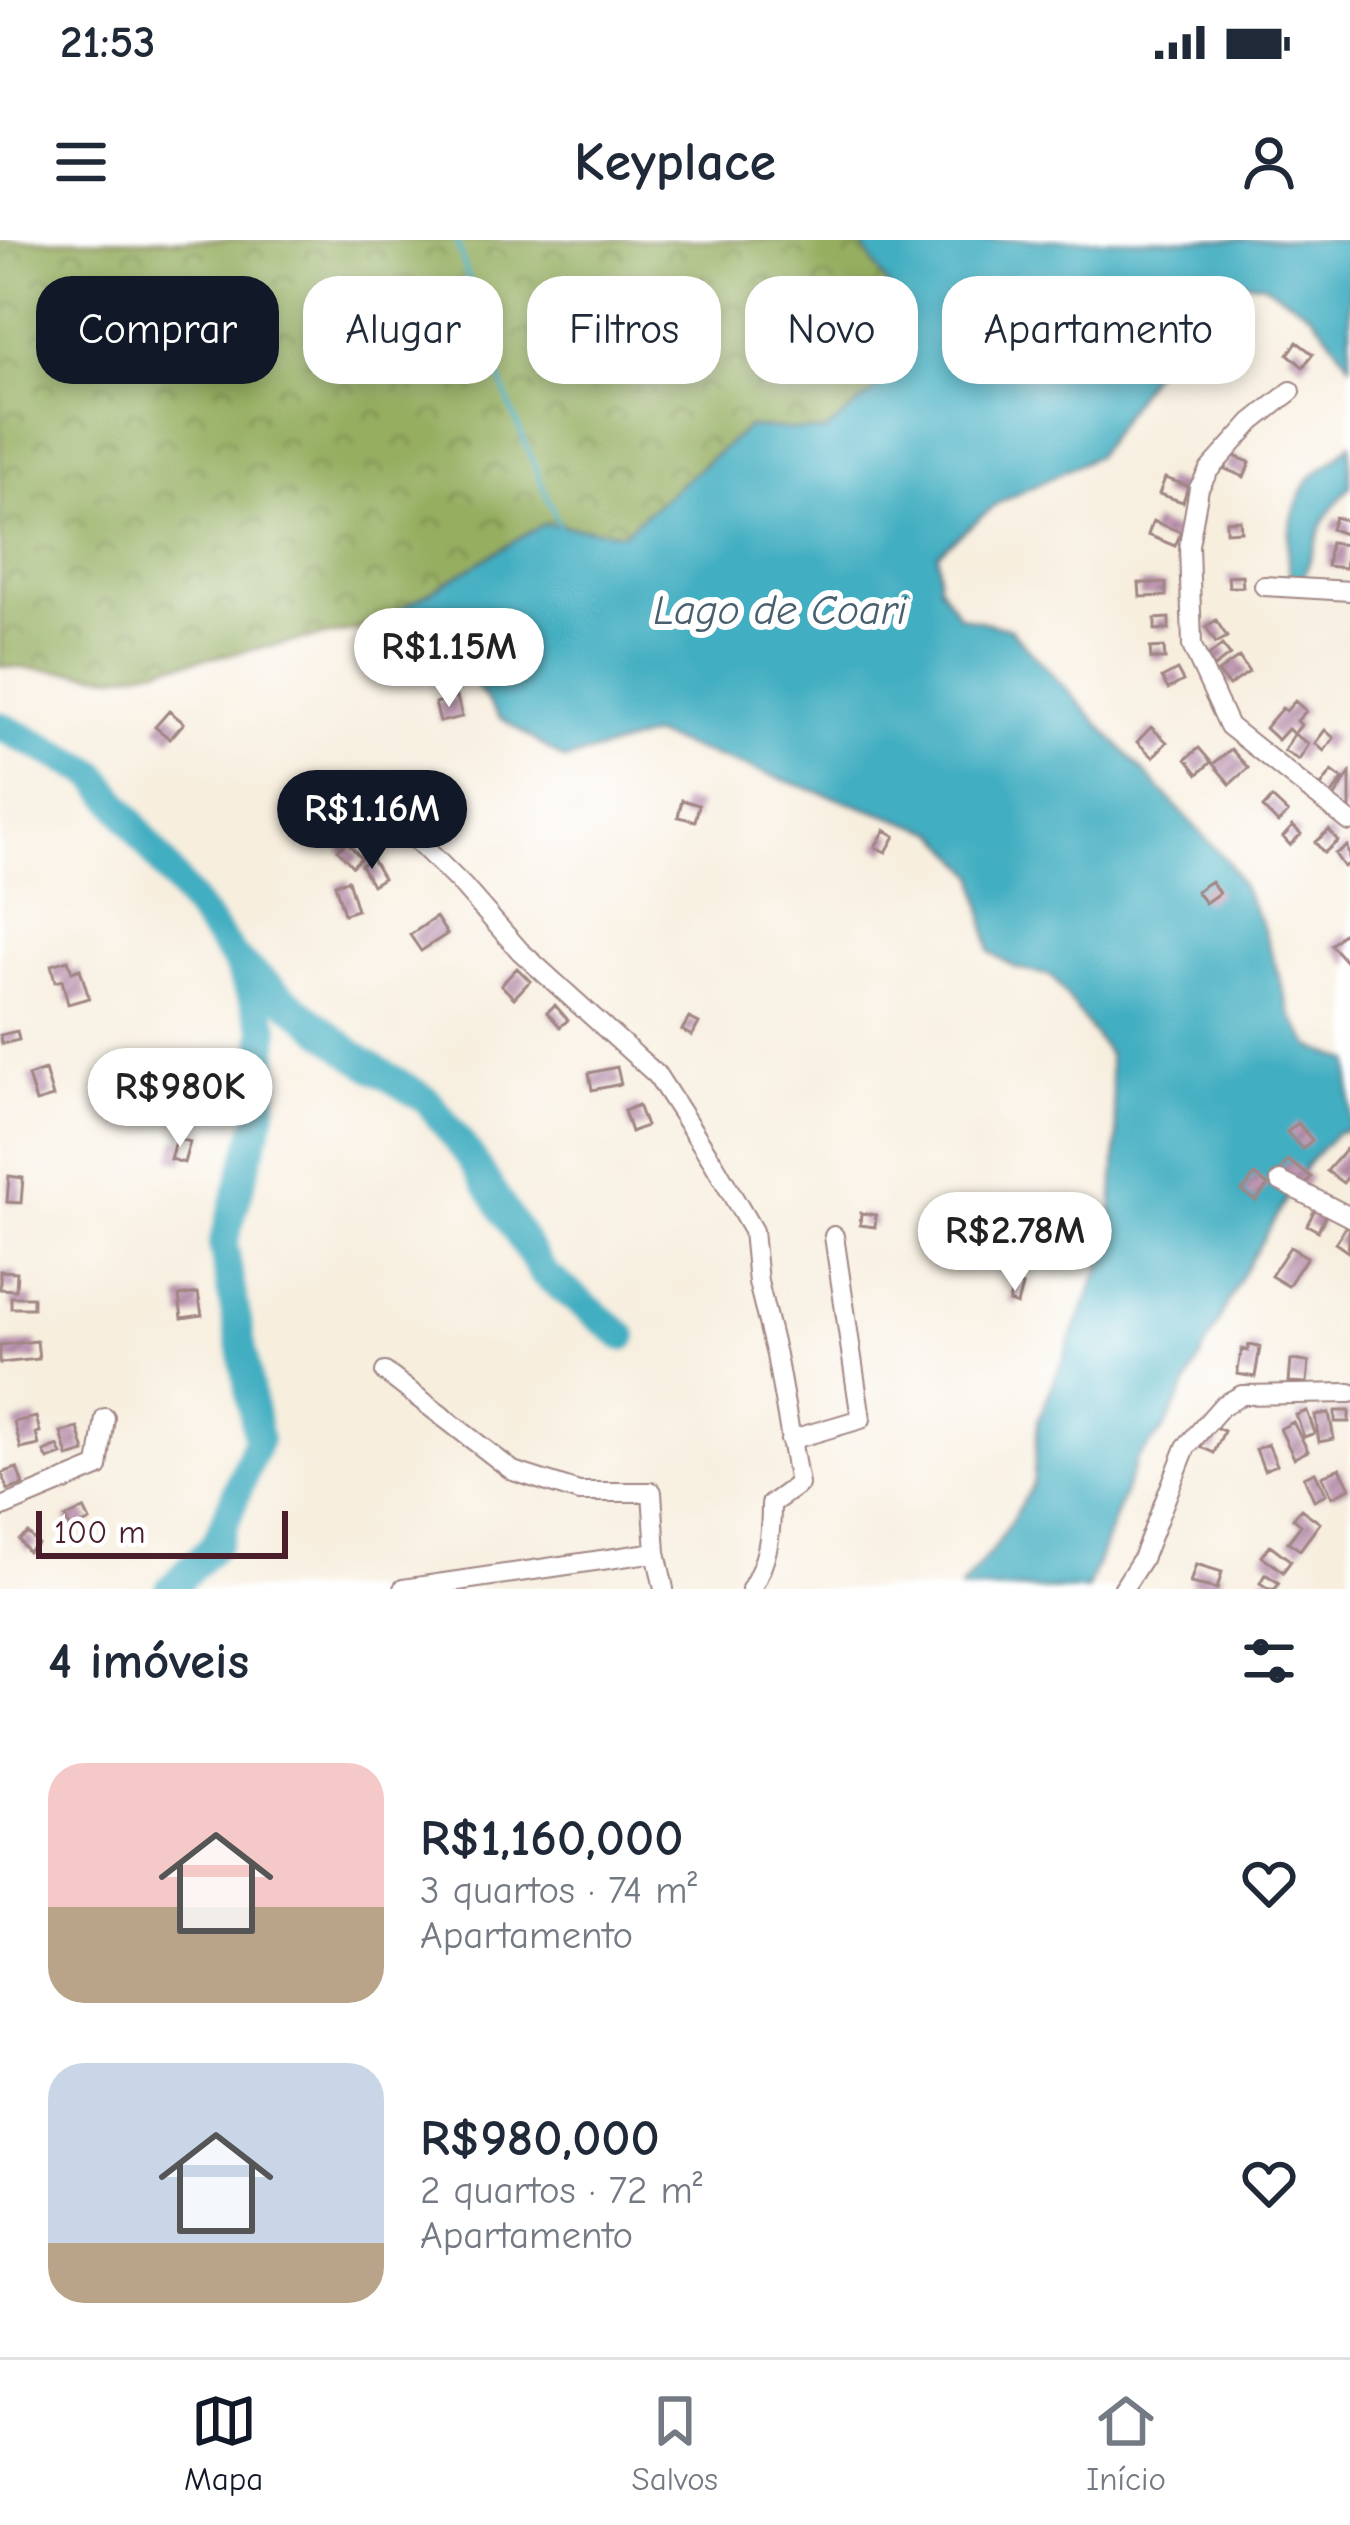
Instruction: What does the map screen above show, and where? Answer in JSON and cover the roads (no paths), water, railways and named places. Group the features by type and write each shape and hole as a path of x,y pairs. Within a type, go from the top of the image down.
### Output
{"street":[{"path":"1292,391 1252,422 1199,488 1190,545 1192,646 1229,726 1350,822"},
{"path":"1264,586 1350,591"},
{"path":"378,802 464,886 520,951 657,1075 753,1232 758,1282 799,1484 771,1504 769,1553 751,1589"},
{"path":"1280,1181 1350,1216"},
{"path":"790,1440 861,1419 834,1236"},
{"path":"386,1372 513,1471 579,1492 652,1492 664,1589"},
{"path":"1123,1589 1142,1559 1186,1447 1222,1406 1242,1395 1350,1393"},
{"path":"0,1508 98,1467 105,1418"},
{"path":"403,1589 656,1552"}],"water":[{"name":"Lago de Coari","path":"859,240 1350,240 1350,364 1313,315 1255,283 1255,276 942,276 942,384 1144,384 1096,456 997,504 938,553 939,585 959,616 1009,628 1229,863 1262,924 1292,1017 1312,1047 1350,1061 1350,1130 1337,1132 1307,1164 1242,1275 1165,1428 1137,1459 1088,1589 960,1589 998,1543 1033,1484 1038,1420 1110,1243 1117,1134 1108,1054 1052,976 1016,968 990,952 976,876 938,833 653,735 565,760 499,717 468,674 371,627 544,524 623,533 748,427 825,432 883,384 918,384 918,276 882,276"},
{"path":"1350,444 1350,486 1324,520 1303,579 1294,582 1288,543 1300,496 1314,475"}],"waterway":[{"path":"456,240 508,401 559,526"},
{"path":"0,726 95,774 235,959 359,1059 427,1100 471,1158 543,1273 623,1336"},
{"path":"170,1589 216,1544 258,1439 223,1244 262,1111 265,1026 238,965"}]}
